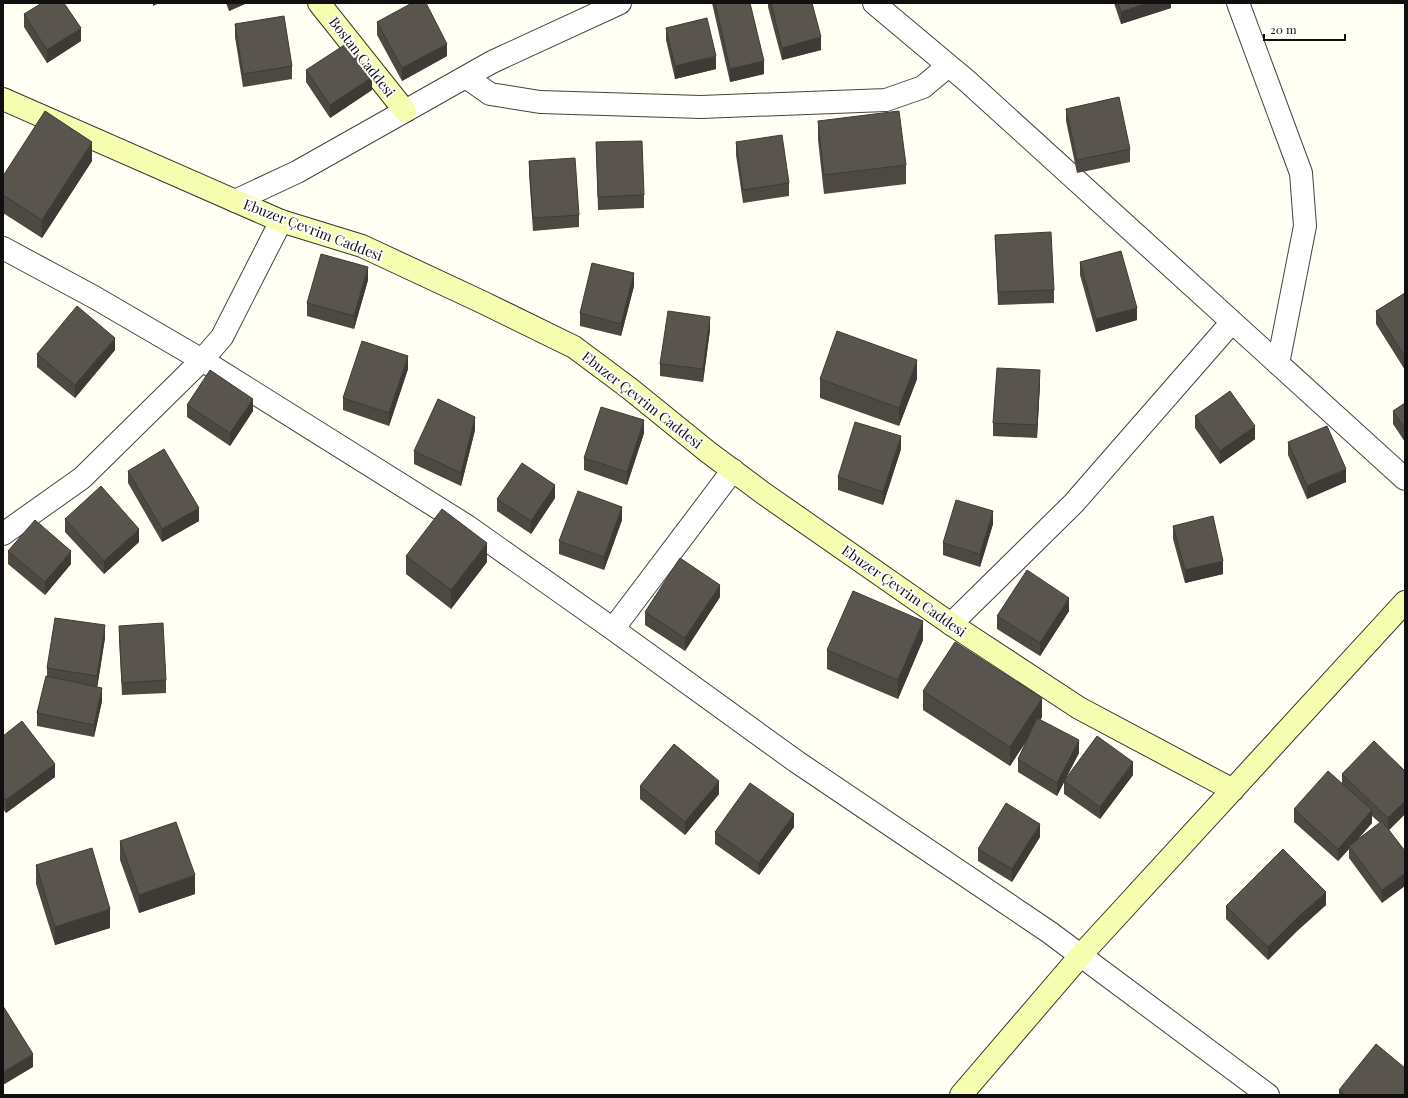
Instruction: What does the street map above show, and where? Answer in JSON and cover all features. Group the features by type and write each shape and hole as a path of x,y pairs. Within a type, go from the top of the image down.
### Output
{"street":[{"name":"Bostan Caddesi","path":"320,3 405,111"},
{"path":"235,201 297,172 492,62 620,3"},
{"path":"874,3 948,66 1405,479"},
{"path":"1238,3 1300,173 1305,226 1278,364"},
{"path":"466,77 490,94 540,102 701,107 886,100 923,87 948,66"},
{"name":"Ebuzer Çevrim Caddesi","path":"3,99 281,221 362,246 574,347 763,493 951,624 1079,708 1233,790"},
{"path":"3,534 82,478 202,360 222,337 281,221"},
{"path":"3,248 94,297 202,360 467,526 797,762 1049,932 1268,1095"},
{"path":"951,624 1074,503 1232,322"},
{"path":"613,629 733,470"},
{"path":"961,1095 1081,955 1405,602"}],"building":[{"path":"42,3 64,3 81,28 47,50 24,14"},
{"path":"412,3 426,3 447,44 402,68 377,22"},
{"path":"715,3 750,3 764,61 730,69"},
{"path":"771,3 812,3 821,37 782,48"},
{"path":"1118,3 1148,3 1121,12"},
{"path":"284,16 292,66 243,74 235,24"},
{"path":"707,18 716,56 675,66 666,28"},
{"path":"349,42 372,77 330,105 306,70"},
{"path":"1119,97 1130,149 1077,160 1066,109"},
{"path":"45,111 92,142 42,220 3,195 3,176"},
{"path":"899,111 906,165 824,175 818,121"},
{"path":"782,135 789,183 743,190 736,142"},
{"path":"642,141 644,195 598,197 596,142"},
{"path":"575,158 579,215 533,218 529,161"},
{"path":"1051,232 1054,290 998,292 995,235"},
{"path":"1121,251 1137,308 1096,319 1080,262"},
{"path":"321,254 368,267 354,316 307,303"},
{"path":"592,263 634,273 621,324 580,313"},
{"path":"1405,293 1405,357 1376,311"},
{"path":"77,306 115,338 75,385 37,354"},
{"path":"668,311 710,317 703,369 660,364"},
{"path":"837,331 917,360 899,408 820,379"},
{"path":"362,341 408,356 389,413 343,398"},
{"path":"997,368 1040,370 1037,425 993,423"},
{"path":"210,370 253,399 230,433 187,405"},
{"path":"1230,391 1255,426 1220,451 1195,416"},
{"path":"438,399 475,417 461,473 414,451"},
{"path":"1405,403 1405,429 1393,411"},
{"path":"601,407 644,420 627,472 584,458"},
{"path":"855,422 901,436 883,492 838,477"},
{"path":"1327,426 1346,469 1307,486 1288,442"},
{"path":"164,449 199,508 162,529 128,471"},
{"path":"522,463 555,485 531,521 497,499"},
{"path":"101,486 139,529 104,561 65,519"},
{"path":"578,491 622,507 604,557 559,541"},
{"path":"956,500 993,511 980,554 943,543"},
{"path":"442,509 487,543 451,590 406,556"},
{"path":"1213,516 1223,561 1185,570 1173,526"},
{"path":"35,520 71,551 45,582 8,551"},
{"path":"680,558 720,585 685,638 645,612"},
{"path":"1027,570 1069,598 1040,643 997,616"},
{"path":"853,591 923,621 898,680 827,650"},
{"path":"55,618 105,625 97,676 47,668"},
{"path":"163,623 166,680 122,683 119,626"},
{"path":"955,642 1042,698 1010,747 923,691"},
{"path":"46,676 102,688 94,725 37,713"},
{"path":"1037,718 1079,740 1057,783 1018,759"},
{"path":"22,721 55,764 6,800 3,796 3,736"},
{"path":"1097,736 1133,762 1100,807 1064,781"},
{"path":"1374,741 1405,771 1405,801 1388,818 1342,774"},
{"path":"674,744 719,781 685,822 640,786"},
{"path":"1328,771 1372,810 1338,849 1294,809"},
{"path":"750,783 794,814 759,863 715,832"},
{"path":"1006,803 1040,824 1012,869 978,849"},
{"path":"1382,821 1405,851 1405,873 1382,890 1349,846"},
{"path":"176,822 195,875 139,895 120,841"},
{"path":"92,848 110,909 55,927 36,865"},
{"path":"1283,849 1326,892 1268,947 1226,906"},
{"path":"3,1006 33,1054 3,1072"},
{"path":"1376,1044 1405,1068 1405,1095 1345,1095 1339,1090"}]}
